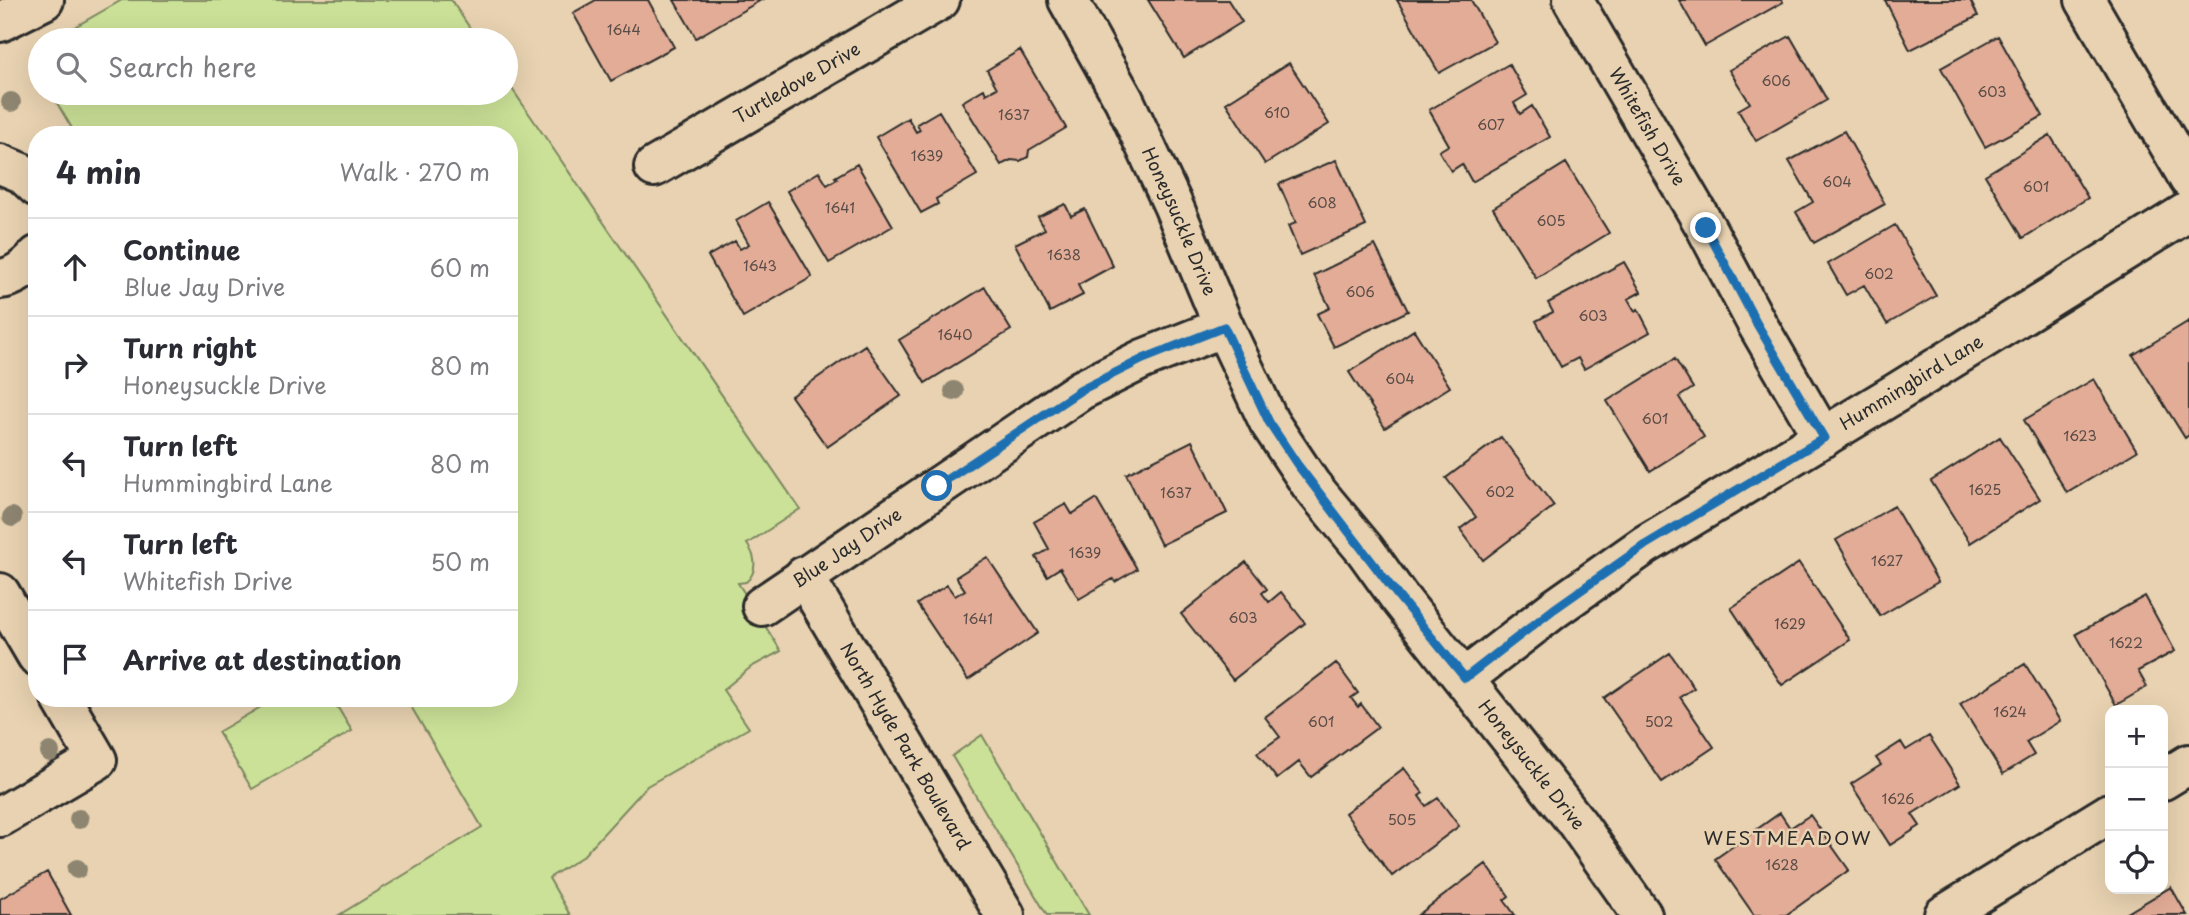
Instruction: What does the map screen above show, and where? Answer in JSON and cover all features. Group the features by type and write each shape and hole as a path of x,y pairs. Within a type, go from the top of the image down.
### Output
{"street":[{"path":"0,22 44,0"},
{"name":"Turtledove Drive","path":"653,167 940,0"},
{"name":"Honeysuckle Drive","path":"1068,0 1124,100 1269,422 1297,464 1398,596 1577,823 1642,915"},
{"name":"Whitefish Drive","path":"1573,0 1824,438"},
{"path":"2085,0 2189,179"},
{"path":"0,164 22,173 28,179"},
{"name":"Hummingbird Lane","path":"1465,678 1554,609 1645,545 1824,438 2189,211"},
{"path":"0,279 6,279 28,266"},
{"name":"Blue Jay Drive","path":"762,606 1081,390 1143,359 1224,327"},
{"name":"North Hyde Park Boulevard","path":"804,576 1005,915"},
{"path":"0,593 28,641"},
{"path":"0,817 97,760 66,707"},
{"path":"2168,777 2189,764"},
{"path":"1944,915 2105,816"}],"green space":[{"path":"122,0 451,0 470,28 73,28"},
{"path":"518,98 800,509 747,544 754,559 754,569 746,582 738,583 781,651 751,667 723,690 749,728 647,786 583,856 549,878 570,915 339,915 482,827 411,707 518,707 518,126 71,126 58,105 518,105"},
{"path":"261,707 337,707 352,731 252,789 218,732"},
{"path":"982,735 1089,915 1047,915 952,756"}],"building":[{"path":"596,0 648,0 674,47 611,81 573,13"},
{"path":"674,0 761,0 696,38"},
{"path":"1148,0 1228,0 1242,22 1184,58"},
{"path":"1397,0 1471,0 1495,42 1439,73"},
{"path":"1679,0 1782,0 1783,2 1705,46"},
{"path":"1885,0 1970,0 1978,16 1910,50"},
{"path":"1790,36 1827,100 1756,141 1738,110 1750,103 1729,70"},
{"path":"1998,36 2043,116 1985,147 1941,68"},
{"path":"1020,50 1066,128 1029,150 1028,157 1001,165 962,102 984,89 986,94 997,88 987,70"},
{"path":"1289,63 1329,124 1265,164 1226,103"},
{"path":"1509,64 1527,95 1514,103 1520,114 1532,106 1550,137 1472,182 1462,164 1451,171 1439,151 1449,145 1429,110"},
{"path":"939,111 977,175 936,199 938,204 921,213 876,137 908,118 916,132 920,130 917,124"},
{"path":"1844,131 1885,204 1814,243 1796,212 1813,202 1789,161"},
{"path":"2050,135 2088,198 2023,238 1985,175"},
{"path":"1336,160 1366,226 1300,255 1288,226 1296,223 1279,184"},
{"path":"1566,163 1609,233 1536,278 1493,208"},
{"path":"857,164 893,226 829,263 787,191 819,172 827,185"},
{"path":"768,202 812,277 743,317 708,256 735,241 740,249 749,244 736,221"},
{"path":"1065,204 1071,216 1085,209 1113,266 1078,285 1083,295 1050,312 1015,244 1045,229 1038,217"},
{"path":"1895,225 1936,296 1887,324 1864,285 1846,295 1828,264"},
{"path":"1375,245 1408,311 1334,347 1317,314 1330,308 1314,275"},
{"path":"1624,262 1641,292 1628,299 1635,311 1638,309 1650,332 1584,369 1578,358 1561,367 1536,321 1553,312 1548,303"},
{"path":"985,287 1011,330 925,383 899,340"},
{"path":"2189,321 2189,435 2185,438 2133,355"},
{"path":"1414,330 1450,387 1385,428 1349,372"},
{"path":"865,345 901,396 827,447 791,396"},
{"path":"1675,359 1693,388 1679,397 1704,437 1650,471 1607,401"},
{"path":"2094,379 2137,451 2067,493 2024,420"},
{"path":"1501,437 1554,506 1483,560 1460,529 1476,517 1446,478"},
{"path":"2000,437 2040,499 1970,543 1931,481"},
{"path":"1192,441 1227,513 1161,545 1126,474"},
{"path":"1096,499 1137,569 1115,582 1113,579 1079,599 1060,568 1047,576 1036,557 1049,549 1034,522 1066,504 1072,514"},
{"path":"1894,506 1938,582 1880,616 1836,540"},
{"path":"987,557 1038,633 968,680 917,604 947,585 955,596 965,590 956,577"},
{"path":"1246,562 1267,589 1262,593 1269,602 1281,592 1305,623 1233,680 1181,614"},
{"path":"1799,563 1850,640 1782,685 1731,608"},
{"path":"2145,596 2175,651 2138,671 2147,687 2116,705 2076,634"},
{"path":"1670,653 1694,688 1680,697 1714,747 1662,782 1604,698"},
{"path":"1336,663 1358,693 1351,698 1358,707 1361,704 1378,727 1311,777 1299,762 1277,779 1257,753 1280,737 1265,717"},
{"path":"2025,664 2060,721 2026,742 2034,755 2003,774 1960,704"},
{"path":"1929,736 1960,784 1912,814 1920,826 1890,845 1851,784 1881,765 1876,758 1901,742 1906,750"},
{"path":"1404,768 1423,793 1419,796 1426,806 1438,798 1459,826 1392,876 1345,813"},
{"path":"1780,813 1790,828 1810,815 1849,870 1786,915 1754,915 1715,859"},
{"path":"1486,864 1509,896 1504,900 1515,915 1418,915"},
{"path":"47,872 71,915 0,915 0,899"},
{"path":"2171,887 2187,915 2124,915 2159,894 2168,894"}],"district":[{"name":"WESTMEADOW","path":"1788,838"}],"route":[{"path":"937,486 1081,390 1143,359 1224,327 1269,422 1311,485 1465,678 1554,609 1645,545 1824,438 1757,324 1706,228"}]}
